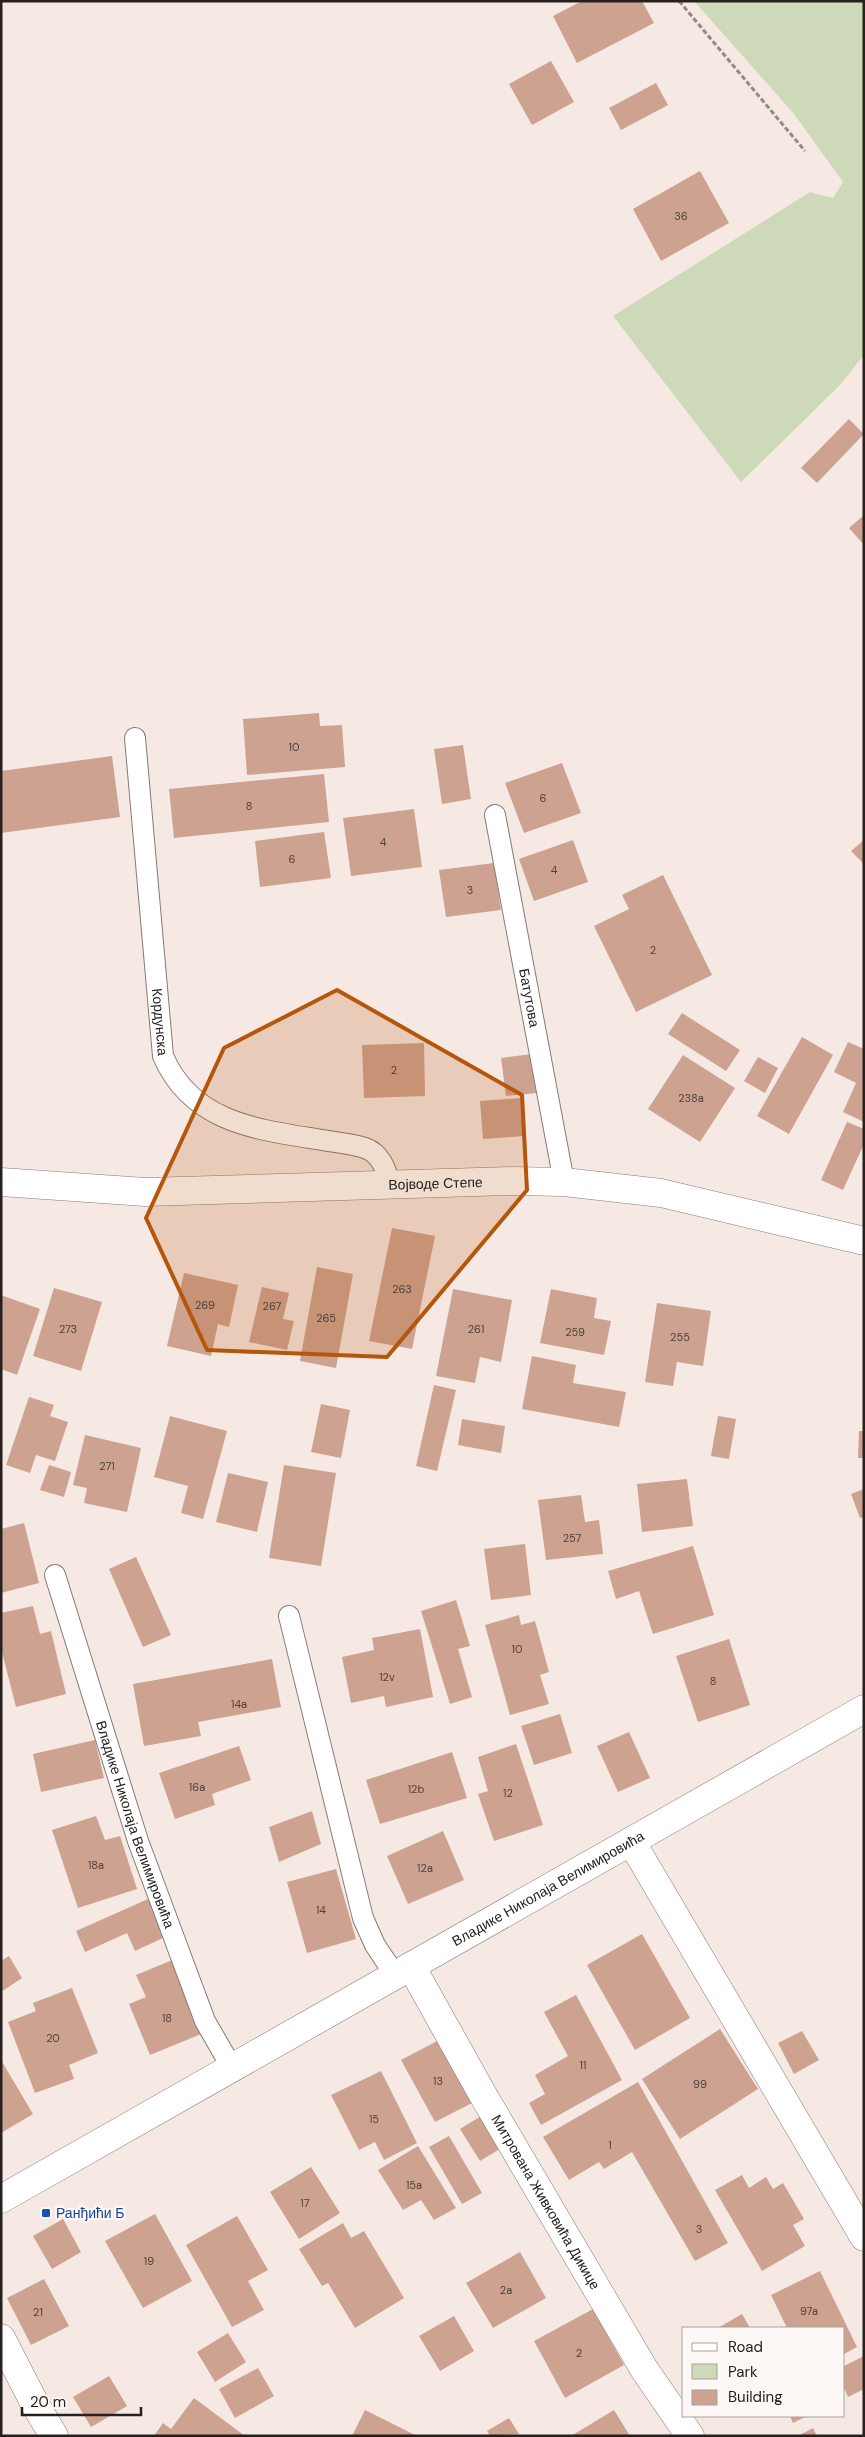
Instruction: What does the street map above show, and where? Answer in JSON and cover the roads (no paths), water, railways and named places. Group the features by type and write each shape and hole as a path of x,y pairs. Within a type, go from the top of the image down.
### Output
{"street":[{"name":"Војводе Степе","path":"1,1182 145,1192 389,1184 564,1182 661,1193 864,1241"},
{"name":"Владике Николаја Велимировића","path":"1,2199 864,1709"},
{"path":"631,1841 864,2237"},
{"name":"Митрована Живковића Дикице","path":"403,1970 483,2095 644,2369 690,2436"},
{"path":"1,2338 36,2406 54,2436"}],"lane":[{"name":"Кордунска","path":"135,738 163,1056 169,1070 188,1096 215,1113 282,1134 366,1148 381,1160 388,1172 389,1184"},
{"name":"Батутова","path":"495,815 564,1182"},
{"name":"Владике Николаја Велимировића","path":"55,1575 138,1840 205,2020 232,2068"},
{"path":"289,1616 363,1918 375,1946 403,1970"}],"place":[{"name":"Ранђићи Б","path":"46,2213"}]}
